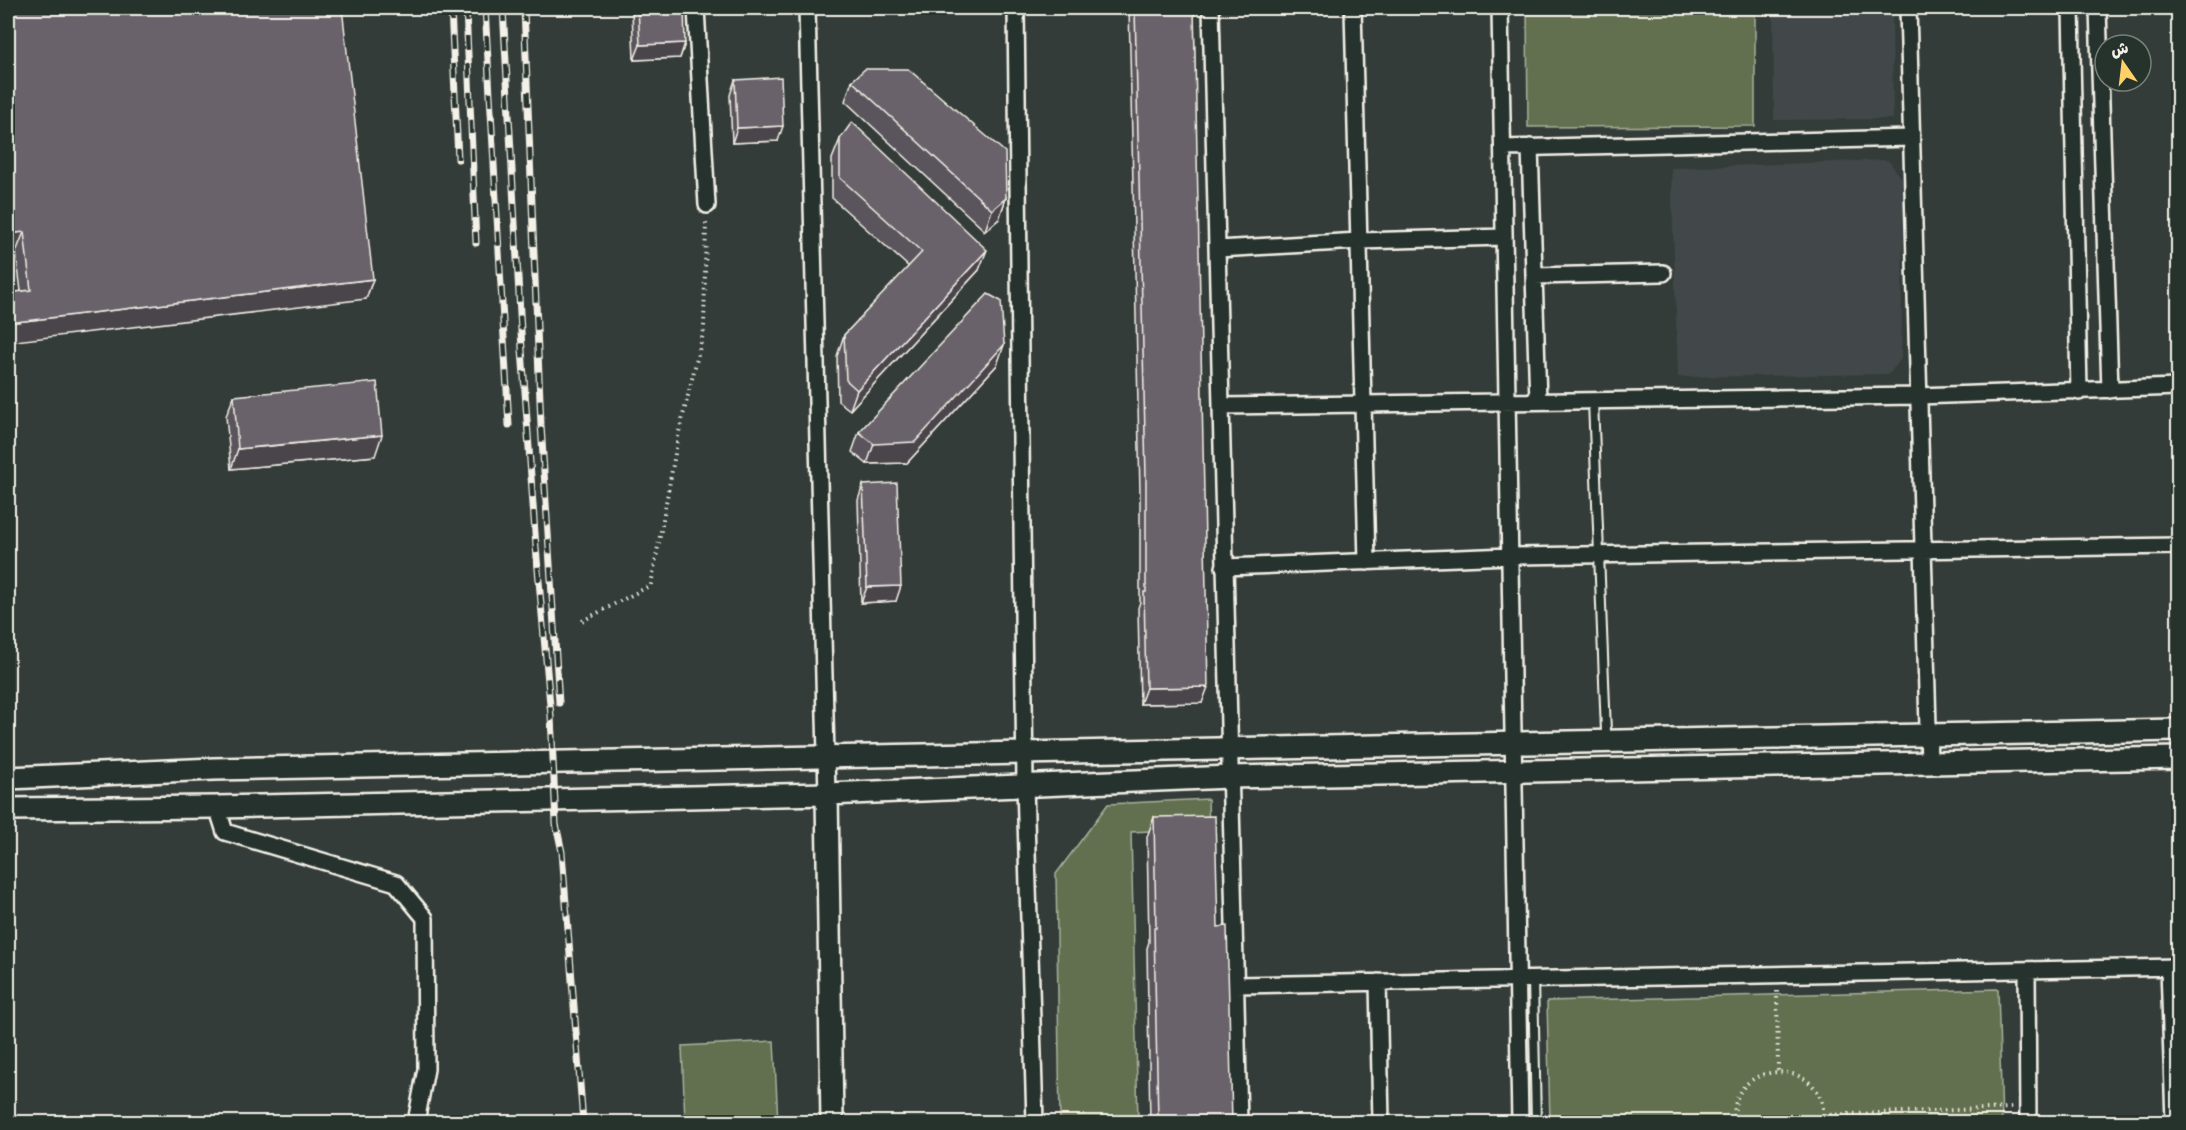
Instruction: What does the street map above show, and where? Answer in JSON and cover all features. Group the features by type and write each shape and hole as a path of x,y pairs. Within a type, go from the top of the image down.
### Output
{"street":[{"path":"696,8 707,205"},
{"path":"807,8 827,794 832,1122"},
{"path":"1016,8 1025,785 1035,1122"},
{"path":"1211,8 1239,1122"},
{"path":"1353,8 1367,561"},
{"path":"1500,8 1514,771 1525,980 1520,1122"},
{"path":"1908,8 1929,763"},
{"path":"2071,8 2079,392"},
{"path":"2098,8 2110,390"},
{"path":"1503,148 1911,138"},
{"path":"1530,147 1538,401"},
{"path":"1218,249 1359,241 1504,237"},
{"path":"1534,276 1663,273"},
{"path":"1221,406 1918,396 2178,387"},
{"path":"1224,567 1510,556 2178,546"},
{"path":"8,778 213,769 2178,730"},
{"path":"8,809 217,807 827,794 1230,777 2178,758"},
{"path":"217,807 225,832 396,883 425,918 426,1069 416,1122"},
{"path":"1236,985 2174,967 2174,1122"},
{"path":"2027,970 2028,1115"},
{"path":"1378,982 1382,1122"}],"lane":[{"path":"1593,401 1606,732"},
{"path":"1525,980 1536,1122"}],"path":[{"path":"582,621 651,585 679,432 704,330 707,205"},
{"path":"1776,975 1778,1071"},
{"path":"1735,1122 1735,1105 1747,1085 1767,1073 1778,1071 1801,1077 1810,1084 1817,1093 1824,1115 1823,1122"},
{"path":"1824,1115 2028,1115"}],"shaded area":[{"path":"1773,8 1892,8 1893,119 1774,120"},
{"path":"1888,160 1904,181 1901,359 1889,374 1678,377 1671,168"}],"green space":[{"path":"1527,8 1755,8 1755,126 1528,127"},
{"path":"1208,799 1209,828 1131,832 1138,1122 1060,1122 1056,874 1108,804"},
{"path":"1998,989 2002,1122 1550,1122 1547,1001"},
{"path":"774,1041 778,1122 685,1122 682,1046"}],"building":[{"path":"8,8 342,8 373,279 8,323 8,293 31,290 24,232 8,234"},
{"path":"638,8 684,8 685,43 640,45"},
{"path":"1135,8 1194,8 1208,687 1146,688 1144,592 1146,592 1146,477"},
{"path":"865,69 908,69 1005,152 1006,198 992,210 852,81"},
{"path":"781,77 783,126 737,128 735,80"},
{"path":"852,122 987,250 857,390 846,380 844,335 922,252 840,178 840,139"},
{"path":"988,294 1001,301 1004,345 915,442 874,444 859,432"},
{"path":"377,382 382,435 238,449 234,396"},
{"path":"897,483 901,586 867,587 863,485"},
{"path":"1215,816 1218,927 1227,926 1232,1122 1158,1122 1154,817"}],"railway":[{"path":"451,8 458,159"},
{"path":"466,8 476,243"},
{"path":"485,8 509,425"},
{"path":"503,8 522,349 536,547 551,716 556,824 562,852 583,1122"},
{"path":"524,8 541,425 559,703"}]}
